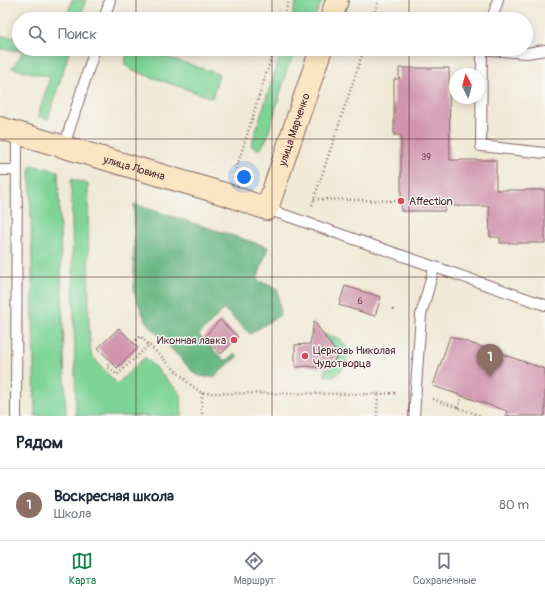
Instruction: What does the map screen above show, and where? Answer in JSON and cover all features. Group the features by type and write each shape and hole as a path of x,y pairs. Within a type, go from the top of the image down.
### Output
{"street":[{"path":"333,12 337,0"},
{"name":"улица Марченко","path":"267,209 319,56"},
{"name":"улица Ловина","path":"8,130 228,195 267,209"}],"lane":[{"path":"106,12 110,0"},
{"path":"494,12 498,0"},
{"path":"533,51 545,50"},
{"path":"64,146 93,56"},
{"path":"482,56 481,146 545,153"},
{"path":"8,130 16,170 16,416"},
{"path":"0,170 16,170"},
{"path":"267,209 434,268 545,305"},
{"path":"414,416 421,315 434,268"}],"path":[{"path":"285,12 289,0"},
{"path":"375,12 379,0"},
{"path":"233,177 272,56"},
{"path":"312,204 362,56"},
{"path":"314,199 401,201"},
{"path":"133,343 140,336 192,386 202,393 378,394 400,392 416,394 481,416"},
{"path":"111,362 107,366 117,375 149,345"},
{"path":"202,393 202,416"},
{"path":"377,416 378,394"},
{"path":"458,408 462,396"},
{"path":"508,416 510,412"}],"shaded area":[{"path":"0,185 2,186 2,416 0,416"}],"green space":[{"path":"72,0 86,0 82,12 68,12"},
{"path":"297,0 323,0 317,12 293,12"},
{"path":"0,36 12,37 12,50 0,49"},
{"path":"20,56 68,56 48,119 38,116 50,77 12,68"},
{"path":"126,56 164,56 219,74 212,98 131,70 124,63"},
{"path":"280,56 294,56 288,67 267,138 260,150 251,146"},
{"path":"30,165 58,171 66,416 35,416"},
{"path":"71,179 88,184 89,329 91,355 117,384 145,357 181,394 182,416 76,416"},
{"path":"134,204 268,247 257,280 278,289 280,315 250,334 224,309 199,335 225,361 235,353 238,356 214,377 204,377 195,374 146,322 134,293"},
{"path":"324,335 333,336 340,339 347,350 345,363 335,376 325,376 325,369 331,369 331,366 338,358 338,352 331,342 324,341"}],"building":[{"path":"399,68 449,68 450,160 496,160 496,190 545,190 545,243 500,243 500,237 490,237 489,206 445,206 445,211 401,211 401,135 394,135 394,79 399,79"},
{"path":"345,286 381,297 375,316 339,305"},
{"path":"220,320 238,337 221,354 204,337"},
{"name":"Церковь Николая Чудотворца","path":"314,321 337,356 330,367 297,367 295,366 295,345 310,344"},
{"path":"119,328 138,348 117,368 98,348"},
{"path":"450,336 545,369 545,416 505,416 507,411 433,386"}],"place":[{"name":"Affection","path":"401,201"},
{"name":"Иконная лавка","path":"234,340"},
{"name":"Церковь Николая Чудотворца","path":"305,356"},
{"name":"Воскресная школа","path":"490,377"}]}
